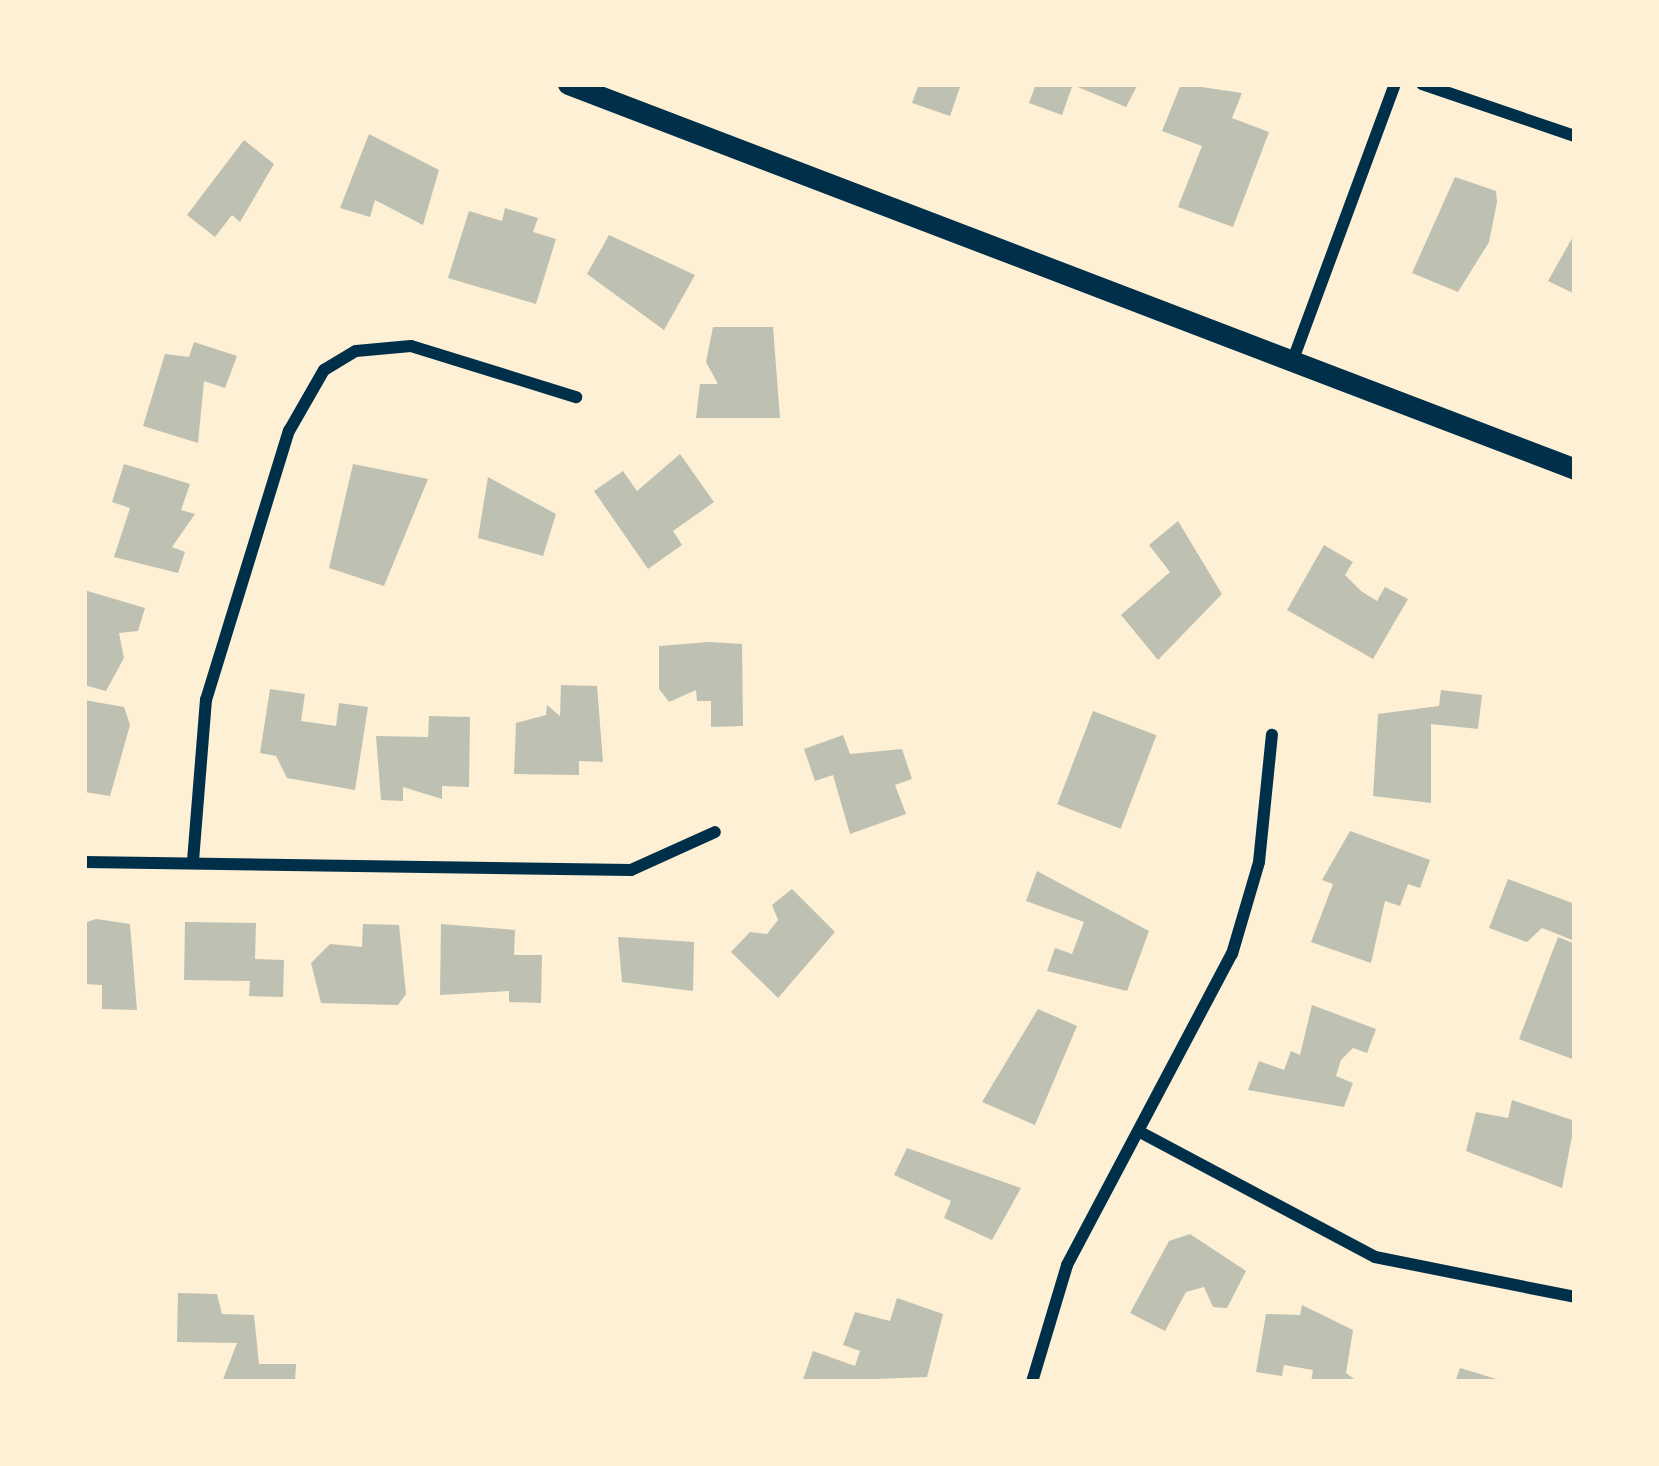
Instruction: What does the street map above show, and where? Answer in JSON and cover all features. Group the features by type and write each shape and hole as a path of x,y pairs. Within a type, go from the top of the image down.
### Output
{"main road":[{"path":"568,84 1290,366 1575,469"}],"street":[{"path":"1290,366 1395,84"},
{"path":"1422,84 1575,136"},
{"path":"193,861 206,700 294,420 340,357 411,346 576,397"},
{"path":"1032,1382 1067,1265 1232,954 1258,862 1272,735"},
{"path":"84,862 632,870 715,832"},
{"path":"1140,1132 1375,1257 1575,1297"}],"building":[{"path":"919,84 961,84 950,116 912,103"},
{"path":"1036,84 1073,84 1062,115 1029,103"},
{"path":"1073,84 1138,84 1126,107 1073,85"},
{"path":"1181,84 1242,93 1232,118 1269,132 1233,227 1178,207 1202,146 1162,131"},
{"path":"369,134 439,170 423,225 375,200 370,217 340,208"},
{"path":"244,140 274,164 240,222 232,215 215,237 187,215"},
{"path":"1455,177 1496,191 1497,202 1489,242 1458,292 1412,273"},
{"path":"505,208 538,218 533,232 556,239 536,304 448,278 469,211 502,221"},
{"path":"1575,233 1575,294 1548,281"},
{"path":"609,235 695,275 664,330 587,274"},
{"path":"713,327 773,327 780,418 696,418 700,384 718,384 706,362"},
{"path":"194,342 237,356 225,388 204,381 198,443 143,426 165,354 189,357"},
{"path":"680,454 714,502 673,531 682,545 648,569 594,491 623,471 637,491"},
{"path":"124,464 190,484 181,510 195,514 172,547 185,552 178,573 114,557 130,508 112,502"},
{"path":"353,464 428,479 384,586 329,568"},
{"path":"488,477 556,514 543,556 478,538"},
{"path":"1178,521 1222,594 1158,660 1121,615 1170,572 1149,545"},
{"path":"1324,545 1353,562 1345,575 1361,591 1377,601 1385,587 1408,599 1373,659 1287,610"},
{"path":"84,590 145,608 138,631 119,633 124,658 106,691 84,685"},
{"path":"742,644 743,726 711,727 711,701 697,701 696,690 669,702 659,689 659,646"},
{"path":"561,685 597,686 603,762 579,761 579,775 514,774 516,723 546,715 547,705 560,716"},
{"path":"270,689 305,694 301,721 336,726 339,703 368,707 355,790 287,778 276,756 260,753"},
{"path":"1441,690 1482,695 1478,729 1431,724 1431,803 1373,796 1378,714 1439,706"},
{"path":"84,700 124,707 130,725 110,796 84,792"},
{"path":"1093,711 1156,735 1121,829 1057,804"},
{"path":"429,716 470,717 469,787 442,786 442,799 403,787 403,801 381,800 376,736 428,737"},
{"path":"843,735 850,754 902,749 912,779 895,785 906,814 850,834 833,775 815,781 804,749"},
{"path":"1350,831 1430,860 1420,888 1408,884 1400,906 1385,901 1371,963 1311,942 1333,884 1322,880"},
{"path":"1037,871 1149,931 1127,991 1047,971 1055,948 1072,954 1084,922 1026,901"},
{"path":"1508,879 1575,904 1575,941 1542,928 1527,942 1489,928"},
{"path":"792,889 835,932 778,998 731,952 750,932 767,934 778,920 772,905"},
{"path":"96,919 130,924 137,1010 102,1009 102,985 84,984 84,923"},
{"path":"185,922 256,923 255,959 284,960 283,997 249,996 250,981 184,980"},
{"path":"363,924 399,925 406,994 398,1005 321,1003 311,963 330,944 362,947"},
{"path":"441,924 515,930 514,955 542,955 541,1003 509,1002 509,991 440,995"},
{"path":"618,937 694,942 693,991 622,982"},
{"path":"1558,937 1575,944 1575,1060 1519,1039"},
{"path":"1312,1005 1376,1029 1367,1053 1353,1048 1341,1060 1336,1076 1353,1083 1344,1107 1248,1090 1259,1061 1284,1070 1291,1051 1300,1055"},
{"path":"1038,1009 1077,1026 1035,1125 982,1102"},
{"path":"1512,1100 1575,1121 1562,1188 1466,1151 1476,1112 1508,1118"},
{"path":"907,1148 1021,1188 992,1240 944,1218 951,1201 894,1175"},
{"path":"1190,1234 1246,1271 1227,1308 1213,1307 1204,1287 1186,1292 1165,1331 1130,1313 1169,1241"},
{"path":"178,1293 217,1294 222,1314 254,1315 259,1364 296,1364 295,1382 222,1382 237,1343 177,1342"},
{"path":"897,1298 943,1314 927,1377 802,1382 813,1351 855,1366 860,1351 843,1345 855,1312 890,1321"},
{"path":"1302,1305 1353,1330 1346,1373 1358,1382 1311,1382 1313,1370 1284,1365 1282,1376 1256,1372 1266,1314 1300,1315"},
{"path":"1460,1368 1503,1381 1503,1382 1455,1382"}]}
